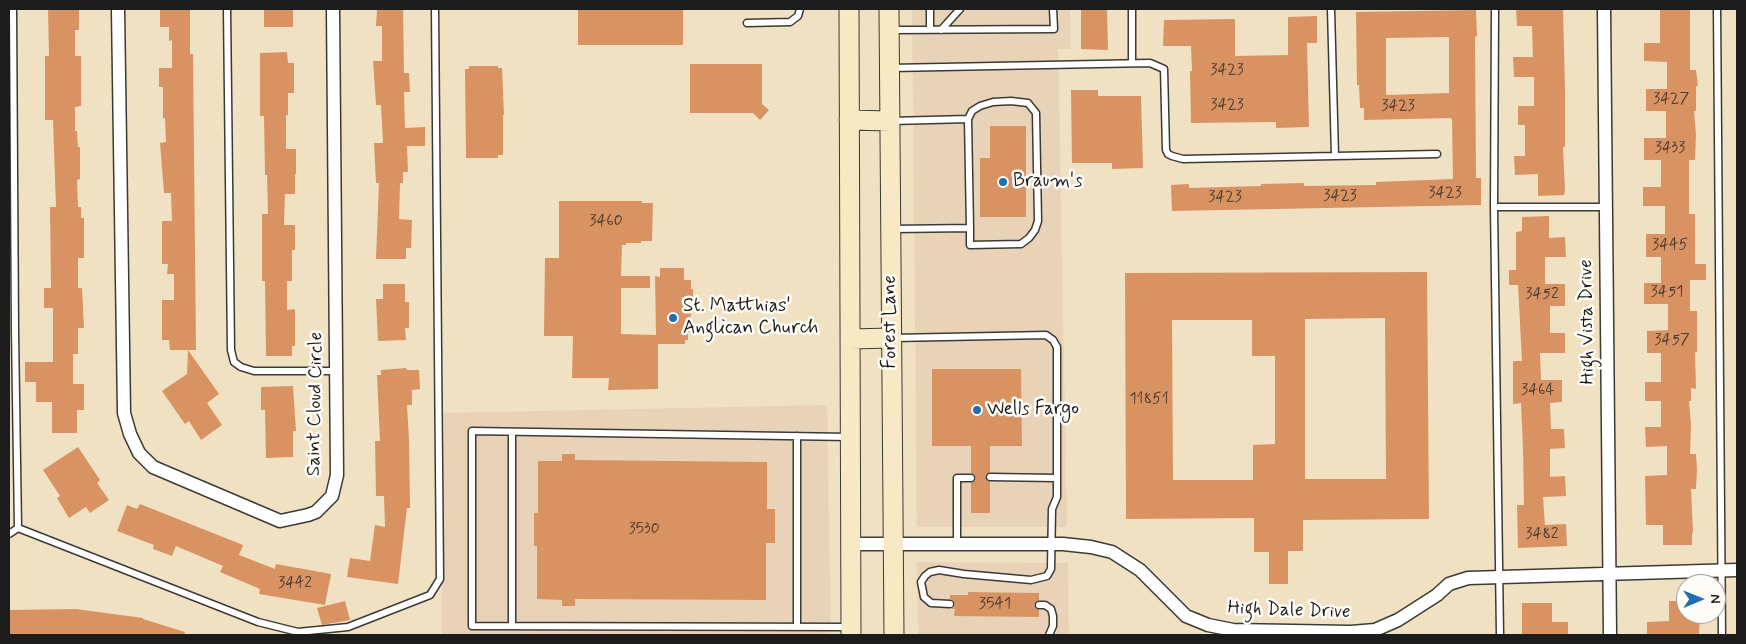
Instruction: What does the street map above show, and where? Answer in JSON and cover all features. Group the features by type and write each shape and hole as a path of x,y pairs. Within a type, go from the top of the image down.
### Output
{"main road":[{"path":"849,9 851,631"},
{"name":"Forest Lane","path":"889,9 893,543 896,635"},
{"path":"849,120 890,121"},
{"path":"850,339 891,338"}],"street":[{"name":"Saint Cloud Circle","path":"118,9 124,413 130,434 139,452 153,467 280,521 316,512 332,496 337,475 333,9"},
{"name":"High Vista Drive","path":"1604,9 1610,635"},
{"name":"High Dale Drive","path":"851,544 1052,544 1090,547 1112,552 1140,570 1186,616 1208,625 1233,630 1297,633 1375,630 1398,620 1437,595 1449,584 1468,578 1737,570"}],"lane":[{"path":"13,9 12,331 18,528"},
{"path":"227,9 231,350 234,362 241,367 254,371 336,371"},
{"path":"18,528 258,622 298,632 348,627 430,595 440,579 435,9"},
{"path":"748,23 790,22 798,16 800,9"},
{"path":"930,9 930,30"},
{"path":"941,30 960,9"},
{"path":"890,30 1054,29 1053,9"},
{"path":"1132,9 1132,63"},
{"path":"1331,9 1335,156"},
{"path":"1495,9 1494,207 1500,635"},
{"path":"1717,9 1722,635"},
{"path":"890,68 1150,63 1164,69 1166,150 1168,154 1183,159 1437,154"},
{"path":"1011,101 1028,103 1036,113 1038,221 1034,230 1029,238 1021,244 970,244 970,228 968,119 972,110 993,102 1011,101"},
{"path":"890,121 968,119"},
{"path":"1494,207 1606,207"},
{"path":"891,230 970,228"},
{"path":"891,338 1046,335 1053,340 1057,347 1056,498 1052,508 1051,569 1047,576 1031,580 939,570 930,572 922,582 924,597 930,603 950,604"},
{"path":"850,437 472,431 472,626 797,627 851,631"},
{"path":"512,432 512,626"},
{"path":"796,436 797,627"},
{"path":"990,477 1056,478"},
{"path":"957,544 957,478 971,478"},
{"path":"9,534 18,528"},
{"path":"1039,605 1045,605 1051,609 1054,616 1050,635"}],"shaded area":[{"path":"912,9 1070,9 1070,49 1058,49 1067,527 917,527"},
{"path":"827,405 831,635 442,635 442,413"},
{"path":"917,562 1068,563 1069,635 918,635"}],"building":[{"path":"48,9 79,9 79,30 75,30 75,56 81,56 81,106 75,107 75,131 77,131 78,147 80,147 80,179 77,180 78,207 81,207 81,218 84,218 84,258 78,258 78,288 82,288 84,328 78,328 78,354 73,354 73,384 84,384 84,410 77,410 77,433 52,433 52,402 36,402 36,382 25,382 25,362 53,362 53,308 44,308 44,288 51,288 50,207 56,207 53,120 45,120 45,56 49,56"},
{"path":"160,9 190,9 190,54 193,54 196,350 170,350 169,340 162,340 162,300 174,300 174,274 167,274 168,264 162,264 162,221 172,221 171,193 164,193 160,143 166,142 165,118 163,118 163,87 159,87 159,68 172,68 172,40 169,41 169,27 160,27"},
{"path":"264,9 293,9 293,27 264,27"},
{"path":"377,9 403,9 404,73 409,73 410,92 404,92 405,128 425,127 425,146 407,146 408,172 403,172 403,183 400,183 399,219 412,220 411,248 406,248 406,259 376,259 379,183 376,183 374,143 383,143 381,105 376,105 373,61 382,61 382,26 376,26"},
{"path":"578,9 683,9 683,45 578,45"},
{"path":"1081,9 1107,9 1108,50 1081,49"},
{"path":"1516,9 1563,9 1565,89 1564,195 1538,196 1538,174 1515,175 1514,156 1525,156 1525,125 1518,125 1518,106 1534,106 1534,77 1514,77 1513,57 1533,57 1532,26 1517,26"},
{"path":"1660,9 1690,9 1690,70 1696,70 1698,86 1696,86 1696,111 1694,111 1696,134 1695,160 1689,160 1689,214 1695,214 1695,264 1706,264 1706,280 1690,280 1690,311 1697,311 1696,389 1691,388 1691,401 1689,401 1691,425 1690,454 1696,454 1697,470 1696,489 1691,489 1692,545 1663,545 1663,525 1646,525 1645,476 1667,475 1667,446 1646,447 1645,427 1661,427 1661,401 1645,401 1645,382 1661,382 1661,353 1647,353 1647,331 1668,330 1668,304 1644,304 1644,283 1661,283 1661,257 1646,257 1646,234 1665,234 1665,206 1643,206 1643,187 1661,187 1661,160 1644,160 1644,138 1666,138 1666,111 1646,111 1646,89 1667,89 1667,62 1644,61 1644,43 1660,43"},
{"path":"1476,10 1476,178 1481,178 1481,205 1172,211 1171,185 1189,184 1189,188 1304,183 1304,186 1376,185 1376,182 1453,179 1451,118 1364,120 1364,108 1360,108 1359,85 1357,85 1356,12","holes":["1449,37 1449,93 1386,95 1386,38"]},
{"path":"1317,16 1317,43 1307,43 1309,127 1276,128 1276,122 1191,123 1191,46 1163,46 1164,20 1235,19 1235,56 1288,55 1288,17"},
{"path":"287,52 288,63 294,63 294,93 288,93 286,149 296,149 296,174 295,194 285,194 284,225 295,225 295,250 292,250 292,281 287,281 287,310 295,309 295,346 292,346 292,356 266,356 265,281 262,281 262,214 268,214 264,116 260,116 260,53"},
{"path":"690,64 762,64 762,104 769,110 760,120 753,113 690,113"},
{"path":"469,66 498,66 498,68 502,68 503,155 498,155 498,158 466,158 465,69 469,69"},
{"path":"1071,90 1098,90 1098,96 1141,96 1143,168 1112,169 1112,163 1072,163"},
{"name":"Braum's","path":"990,126 1026,126 1026,217 980,217 980,158 990,158"},
{"name":"St. Matthias' Anglican Church","path":"559,201 642,201 642,203 653,203 652,241 622,245 621,276 650,276 650,288 621,288 621,334 656,335 655,276 660,277 660,268 684,268 684,280 691,280 691,289 693,289 693,305 691,304 688,340 685,340 685,344 658,344 658,389 608,390 609,378 572,378 573,336 544,336 545,258 559,258"},
{"path":"1549,216 1549,238 1565,237 1566,257 1545,257 1545,284 1565,284 1565,306 1550,306 1550,333 1565,333 1565,353 1540,353 1541,380 1562,380 1562,402 1550,403 1551,429 1564,429 1565,448 1550,449 1550,477 1565,476 1566,496 1543,497 1545,525 1566,524 1567,546 1518,548 1517,505 1524,505 1523,449 1521,403 1513,404 1513,361 1522,361 1518,285 1509,285 1509,270 1516,270 1516,232 1522,231 1522,217"},
{"path":"1427,272 1429,519 1303,520 1303,551 1288,551 1288,584 1269,584 1269,552 1254,552 1254,518 1126,519 1125,273","holes":["1385,318 1386,479 1305,479 1305,319","1172,320 1252,320 1252,356 1275,356 1275,444 1253,445 1253,480 1173,480"]},
{"path":"383,284 405,284 405,302 409,302 409,328 405,328 406,340 378,341 376,299 383,299"},
{"path":"188,350 219,394 207,403 222,425 201,440 189,421 185,424 162,391 187,374"},
{"path":"406,368 407,370 419,370 420,389 412,390 412,405 407,405 410,508 407,508 398,584 347,577 350,558 370,561 375,525 385,527 384,496 376,496 375,441 380,441 377,375 381,375 381,370"},
{"name":"Wells Fargo","path":"932,369 1021,369 1022,446 990,446 990,472 985,477 990,482 990,513 971,513 971,483 976,478 971,473 971,446 932,446"},
{"path":"293,386 296,431 293,431 293,457 266,458 265,410 261,410 261,387"},
{"path":"78,447 100,480 97,483 109,500 90,513 86,507 69,518 57,498 60,496 43,470"},
{"path":"562,454 575,454 575,460 767,462 767,509 775,509 775,543 766,543 766,600 575,599 575,606 562,606 562,600 537,599 537,546 534,546 534,513 538,513 538,461 562,461"},
{"path":"140,504 243,545 239,555 275,569 276,564 331,574 325,605 259,594 260,589 220,572 223,566 176,546 172,556 153,549 154,545 117,531 127,505 137,509"},
{"path":"968,592 1039,593 1039,600 1034,605 1039,610 1039,617 954,616 955,609 951,609 955,604 950,599 950,595 968,595"},
{"path":"345,601 350,620 322,625 317,608"},
{"path":"1669,601 1676,601 1676,624 1700,624 1699,635 1647,635 1647,622 1669,621"},
{"path":"1522,603 1552,603 1552,622 1568,622 1568,635 1522,635"},
{"path":"76,609 143,618 185,632 184,635 9,635 9,610"}],"place":[{"name":"Braum's","path":"1003,182"},
{"name":"St. Matthias' Anglican Church","path":"673,318"},
{"name":"Wells Fargo","path":"977,410"}]}
